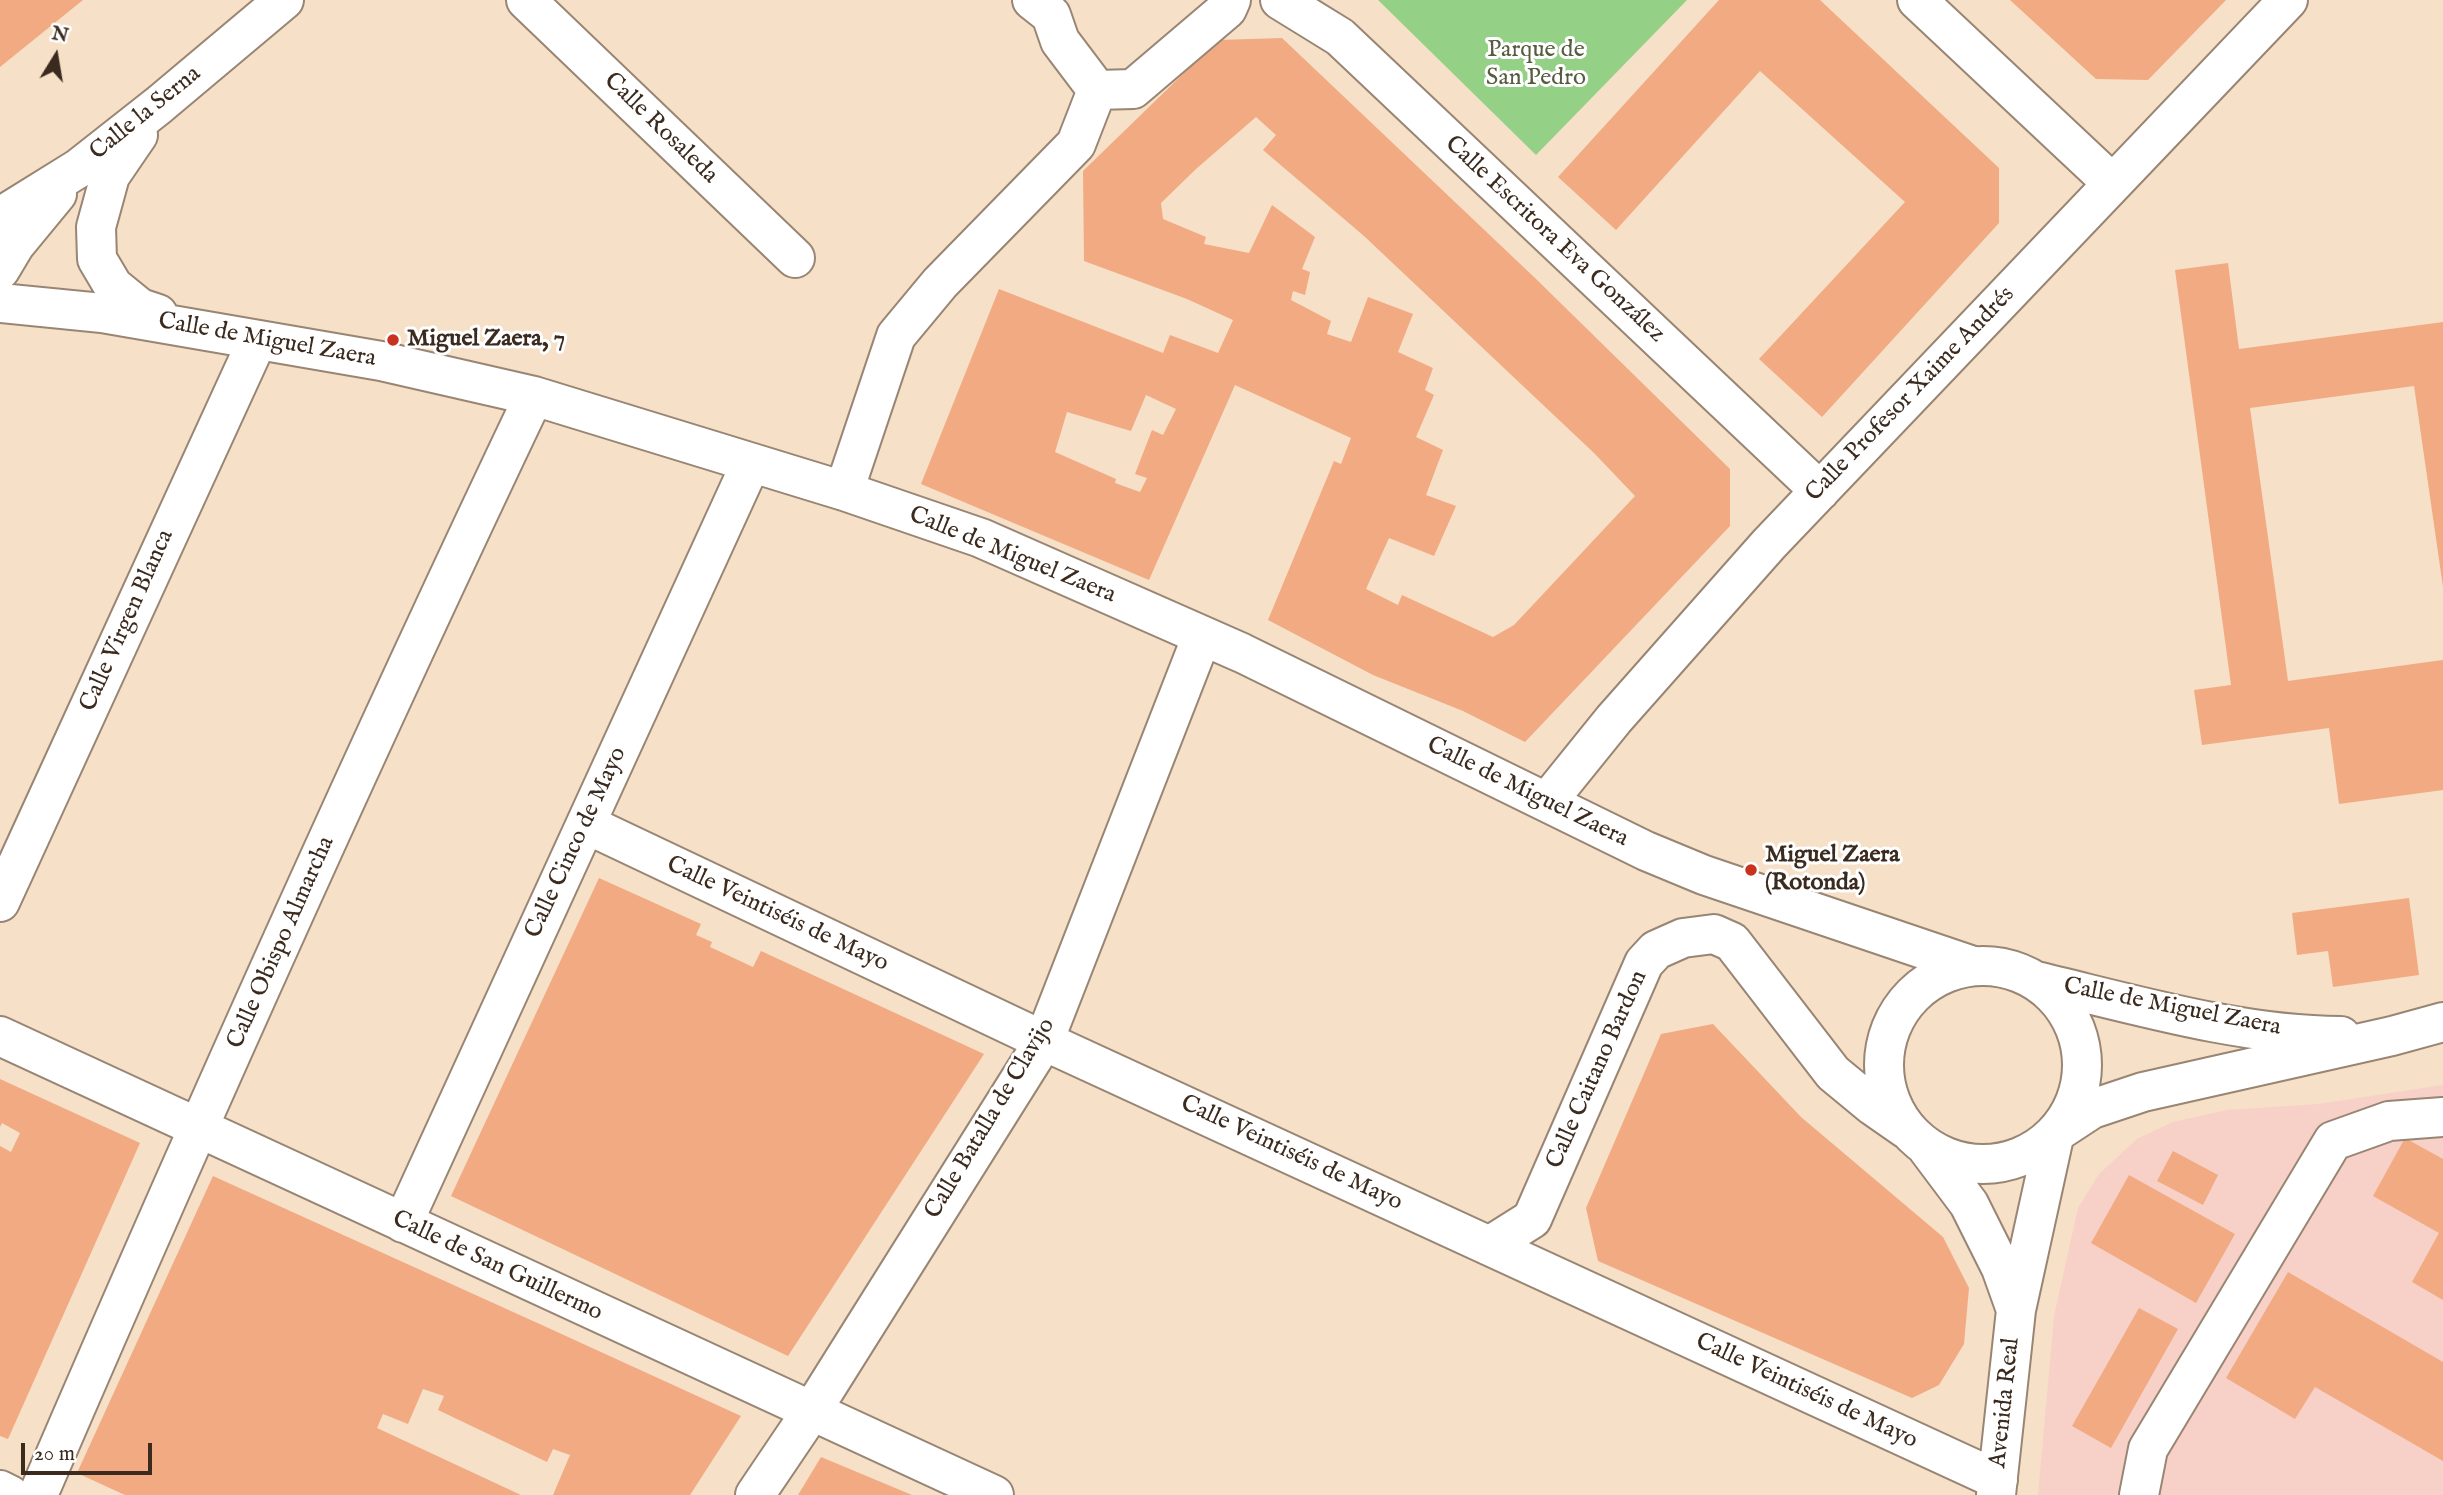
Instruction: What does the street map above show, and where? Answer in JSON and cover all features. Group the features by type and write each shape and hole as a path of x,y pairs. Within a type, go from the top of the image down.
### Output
{"street":[{"name":"Calle la Serna","path":"0,217 79,168 284,0"},
{"name":"Calle Rosaleda","path":"526,0 794,258"},
{"path":"1097,90 1133,89 1227,9 1231,0"},
{"name":"Calle Escritora Eva González","path":"1280,0 1340,37 1820,491"},
{"path":"1917,0 2112,183"},
{"name":"Calle Profesor Xaime Andrés","path":"1547,802 1614,719 1769,544 2288,0"},
{"path":"1047,5 1060,41 1097,90"},
{"path":"844,491 896,336 940,283 1076,144 1097,90"},
{"path":"159,105 110,176 96,227 97,259 113,286 139,308 197,328"},
{"path":"0,270 15,245 79,168"},
{"name":"Calle de Miguel Zaera","path":"0,303 102,313 381,361 534,396 844,491 981,538 1242,653 1646,851 1704,875 1973,966"},
{"name":"Calle Virgen Blanca","path":"0,902 257,341"},
{"name":"Calle Obispo Almarcha","path":"38,1495 198,1128 392,699 534,396"},
{"name":"Calle Cinco de Mayo","path":"403,1223 751,463"},
{"name":"Calle Batalla de Clavijo","path":"755,1495 811,1412 1044,1041 1202,636"},
{"name":"Calle Veintiséis de Mayo","path":"586,824 1044,1041 1489,1245 1997,1488"},
{"name":"Calle Caitano Bardon","path":"1489,1245 1532,1219 1644,964 1656,950 1683,938 1714,934 1732,942 1833,1073 1916,1138"},
{"path":"1973,966 2006,968 2036,981 2058,999 2074,1023 2082,1050 2083,1078 2075,1106 2057,1133 2038,1149 2011,1161 1982,1165 1953,1161 1916,1138 1890,1102 1883,1072 1886,1041 1898,1013 1918,989 1944,973 1973,966"},
{"name":"Calle de Miguel Zaera","path":"2036,981 2217,1023 2320,1036 2392,1036"},
{"name":"Calle de Miguel Zaera","path":"2057,1133 2092,1109 2143,1091 2392,1036 2443,1022"},
{"name":"Calle de San Guillermo","path":"0,1037 994,1495"},
{"path":"2139,1495 2148,1449 2333,1141 2389,1121 2443,1117"},
{"name":"Avenida Real","path":"1997,1488 2016,1310 2057,1133"},
{"name":"Avenida Real","path":"1916,1138 1969,1204 2001,1268 2016,1310"},
{"path":"0,1490 10,1495"}],"shaded area":[{"path":"2443,1085 2443,1495 2038,1495 2054,1316 2078,1208 2099,1174 2137,1139 2173,1122 2227,1110 2318,1104"}],"green space":[{"name":"Parque de San Pedro","path":"1378,0 1687,0 1536,155"}],"building":[{"path":"0,0 83,0 0,67"},
{"path":"1719,0 1820,0 1999,168 1999,223 1822,417 1759,359 1905,202 1760,71 1616,230 1558,177"},
{"path":"2010,0 2226,0 2148,80 2096,79"},
{"path":"1282,38 1535,278 1730,469 1730,526 1525,742 1463,711 1373,675 1268,620 1334,461 1341,464 1351,438 1235,385 1149,580 921,484 999,289 1163,353 1170,335 1218,353 1233,320 1187,299 1084,261 1083,171 1218,40","holes":["1256,117 1276,135 1263,150 1364,236 1594,453 1635,496 1514,625 1493,637 1402,595 1398,605 1366,589 1389,538 1434,556 1456,506 1426,495 1443,450 1416,437 1434,395 1425,390 1433,368 1398,352 1413,314 1368,297 1351,342 1327,334 1331,321 1291,300 1293,291 1305,295 1310,272 1302,269 1315,237 1272,205 1249,253 1204,244 1206,237 1163,219 1161,203","1146,395 1176,409 1163,435 1152,430 1135,474 1147,478 1140,492 1115,483 1116,479 1055,452 1067,412 1131,431"]},
{"path":"2228,263 2239,349 2443,322 2443,587 2414,386 2250,408 2288,681 2443,660 2443,790 2339,804 2329,728 2202,745 2194,690 2231,685 2175,270"},
{"path":"599,878 701,924 696,935 712,942 710,947 753,967 761,951 984,1054 788,1356 451,1196"},
{"path":"2409,898 2419,975 2333,987 2328,951 2297,955 2292,913"},
{"path":"1713,1024 1801,1117 1943,1237 1969,1288 1964,1344 1939,1385 1912,1398 1598,1261 1586,1208 1661,1034"},
{"path":"0,1079 140,1143 8,1439 0,1436 0,1146 11,1152 20,1133 2,1123 0,1127"},
{"path":"2405,1138 2443,1159 2443,1300 2412,1282 2439,1233 2373,1196"},
{"path":"2173,1151 2218,1175 2203,1205 2157,1181"},
{"path":"2129,1175 2235,1234 2196,1303 2091,1243"},
{"path":"213,1176 741,1416 690,1495 553,1495 570,1455 553,1449 547,1462 438,1410 444,1396 423,1389 408,1424 383,1414 377,1428 521,1495 125,1495 77,1473"},
{"path":"2288,1272 2443,1362 2443,1461 2315,1387 2295,1419 2226,1378"},
{"path":"2139,1308 2178,1329 2111,1448 2072,1426"},
{"path":"821,1457 912,1495 798,1495"}],"place":[{"name":"Miguel Zaera, 7","path":"393,340"},
{"name":"Miguel Zaera (Rotonda)","path":"1751,870"}]}
